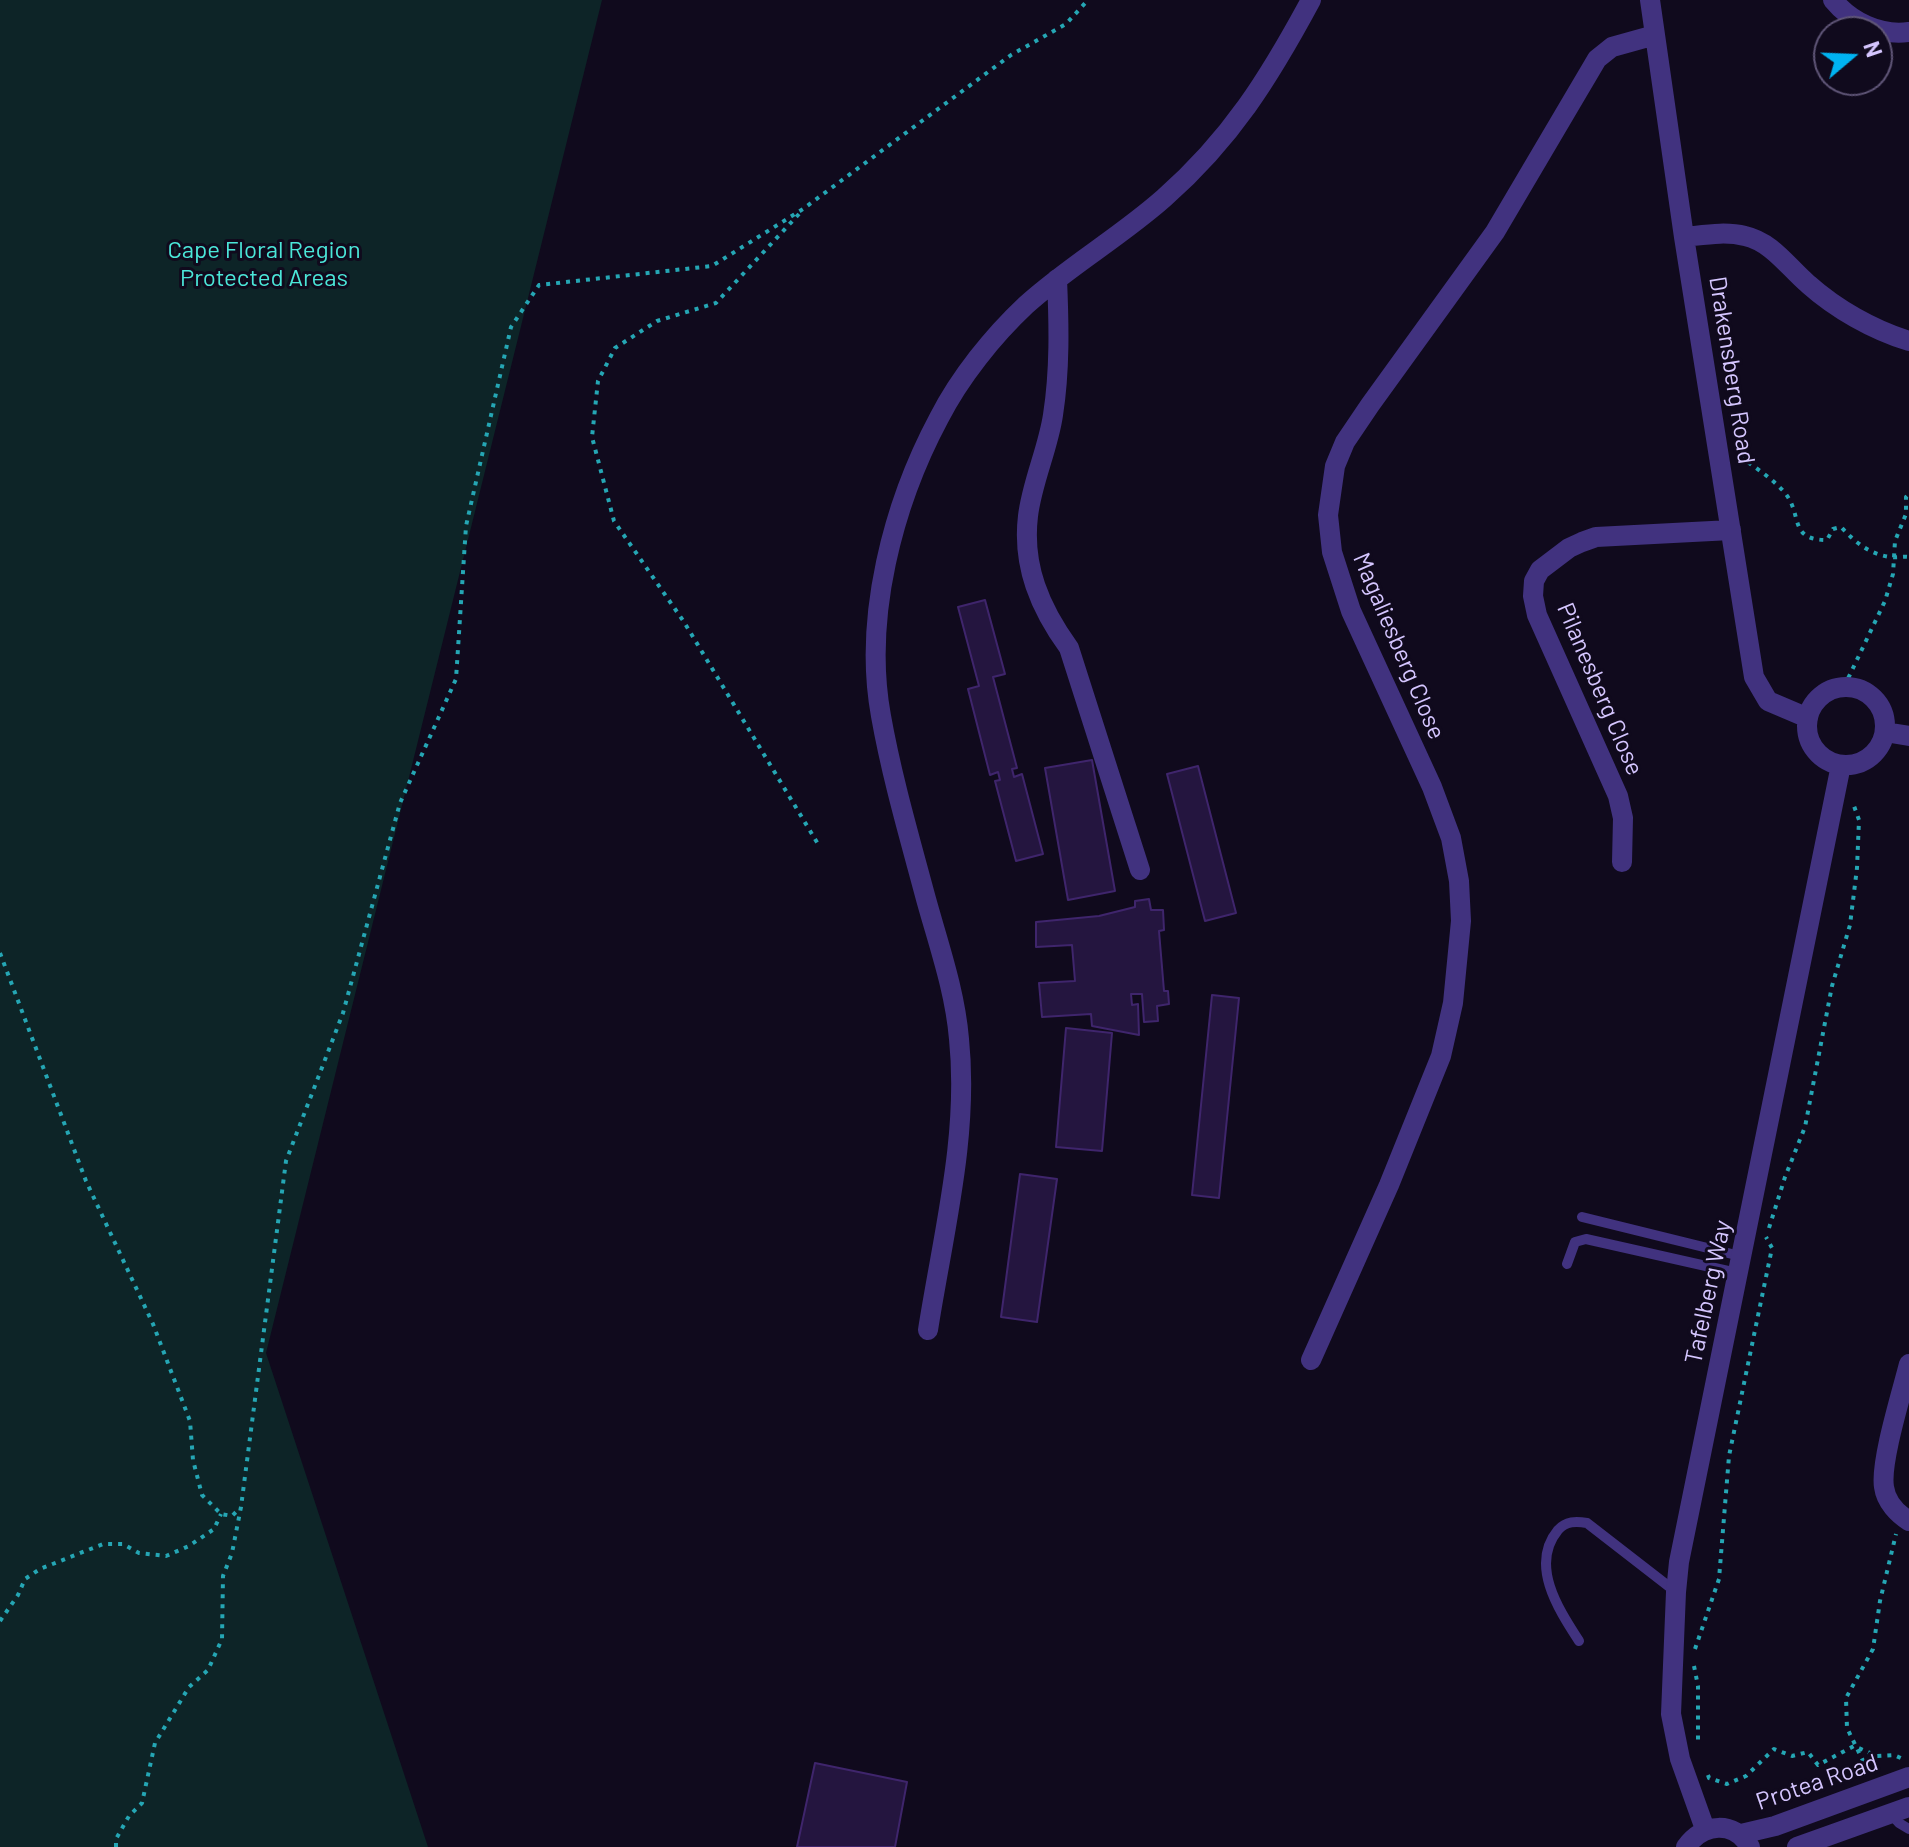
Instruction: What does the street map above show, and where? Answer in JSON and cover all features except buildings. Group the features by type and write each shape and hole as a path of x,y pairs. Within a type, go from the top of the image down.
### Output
{"street":[{"path":"928,1330 961,1125 963,1087 959,1034 943,954 927,903 881,714 877,653 880,605 888,553 899,511 940,416 983,353 1025,306 1163,199 1223,140 1264,84 1311,0"},
{"name":"Drakensberg Road","path":"1650,0 1721,473 1746,632 1758,687 1768,701 1808,718"},
{"path":"1833,0 1848,16 1874,30 1909,32"},
{"name":"Magaliesberg Close","path":"1311,1360 1389,1185 1441,1056 1453,1003 1461,921 1459,881 1451,838 1432,787 1351,611 1332,552 1329,502 1335,466 1345,442 1495,232 1597,59 1612,47 1655,35"},
{"path":"1684,237 1727,233 1747,236 1762,243 1829,302 1891,336 1909,341"},
{"path":"1057,279 1060,333 1053,416 1028,515 1027,557 1036,592 1052,625 1069,648 1140,870"},
{"name":"Pilanesberg Close","path":"1622,862 1623,818 1618,796 1537,615 1534,581 1552,559 1596,537 1731,530"},
{"path":"1844,687 1865,691 1875,698 1882,708 1885,732 1881,744 1865,760 1841,765 1819,754 1811,743 1808,718 1819,697 1829,690 1844,687"},
{"path":"1885,732 1909,736"},
{"name":"Tafelberg Way","path":"1705,1829 1687,1783 1671,1714 1679,1562 1841,765"},
{"path":"1903,1517 1884,1487 1885,1468 1909,1364"},
{"name":"Protea Road","path":"1746,1841 1909,1777"},
{"path":"1797,1847 1899,1810"},
{"path":"1686,1847 1697,1834 1715,1827 1729,1828 1746,1841"}],"lane":[{"path":"1582,1217 1739,1264"},
{"path":"1567,1264 1575,1242 1586,1239 1739,1264"},
{"path":"1579,1641 1562,1614 1547,1576 1549,1545 1563,1525 1570,1522 1587,1523 1676,1597"},
{"path":"1899,1810 1899,1823 1909,1829"}],"path":[{"path":"116,1847 116,1839 129,1816 142,1803 155,1743 189,1687 208,1670 222,1639 223,1576 232,1553 241,1507 286,1161 343,1013 400,803 456,679 466,526 511,327 539,285 712,266 803,209 1011,55 1066,24 1088,0"},
{"path":"803,209 716,303 657,321 615,348 598,381 592,437 614,521 684,622 818,844"},
{"path":"1730,451 1754,466 1787,495 1800,532 1812,540 1827,540 1833,529 1841,527 1855,542 1873,553 1893,558 1909,557"},
{"path":"1844,687 1885,601 1893,574 1895,541 1906,514 1906,497 1909,494"},
{"path":"1698,1752 1698,1686 1693,1655 1719,1579 1729,1456 1772,1248 1766,1238 1805,1127 1832,986 1850,925 1859,820 1852,798 1837,788"},
{"path":"0,953 86,1181 153,1324 190,1421 193,1460 202,1495 221,1514 232,1516 241,1507"},
{"path":"0,1621 25,1579 40,1569 103,1544 123,1544 139,1553 166,1556 189,1546 214,1529 221,1514"},
{"path":"1871,1776 1847,1728 1846,1698 1873,1649 1880,1601 1903,1517"},
{"path":"1854,1746 1877,1756 1894,1755 1909,1761"},
{"path":"1703,1765 1709,1778 1727,1784 1746,1776 1774,1749 1792,1756 1808,1752 1818,1765 1854,1746"}],"green space":[{"name":"Cape Floral Region Protected Areas","path":"0,0 602,0 266,1353 428,1847 0,1847"}]}
